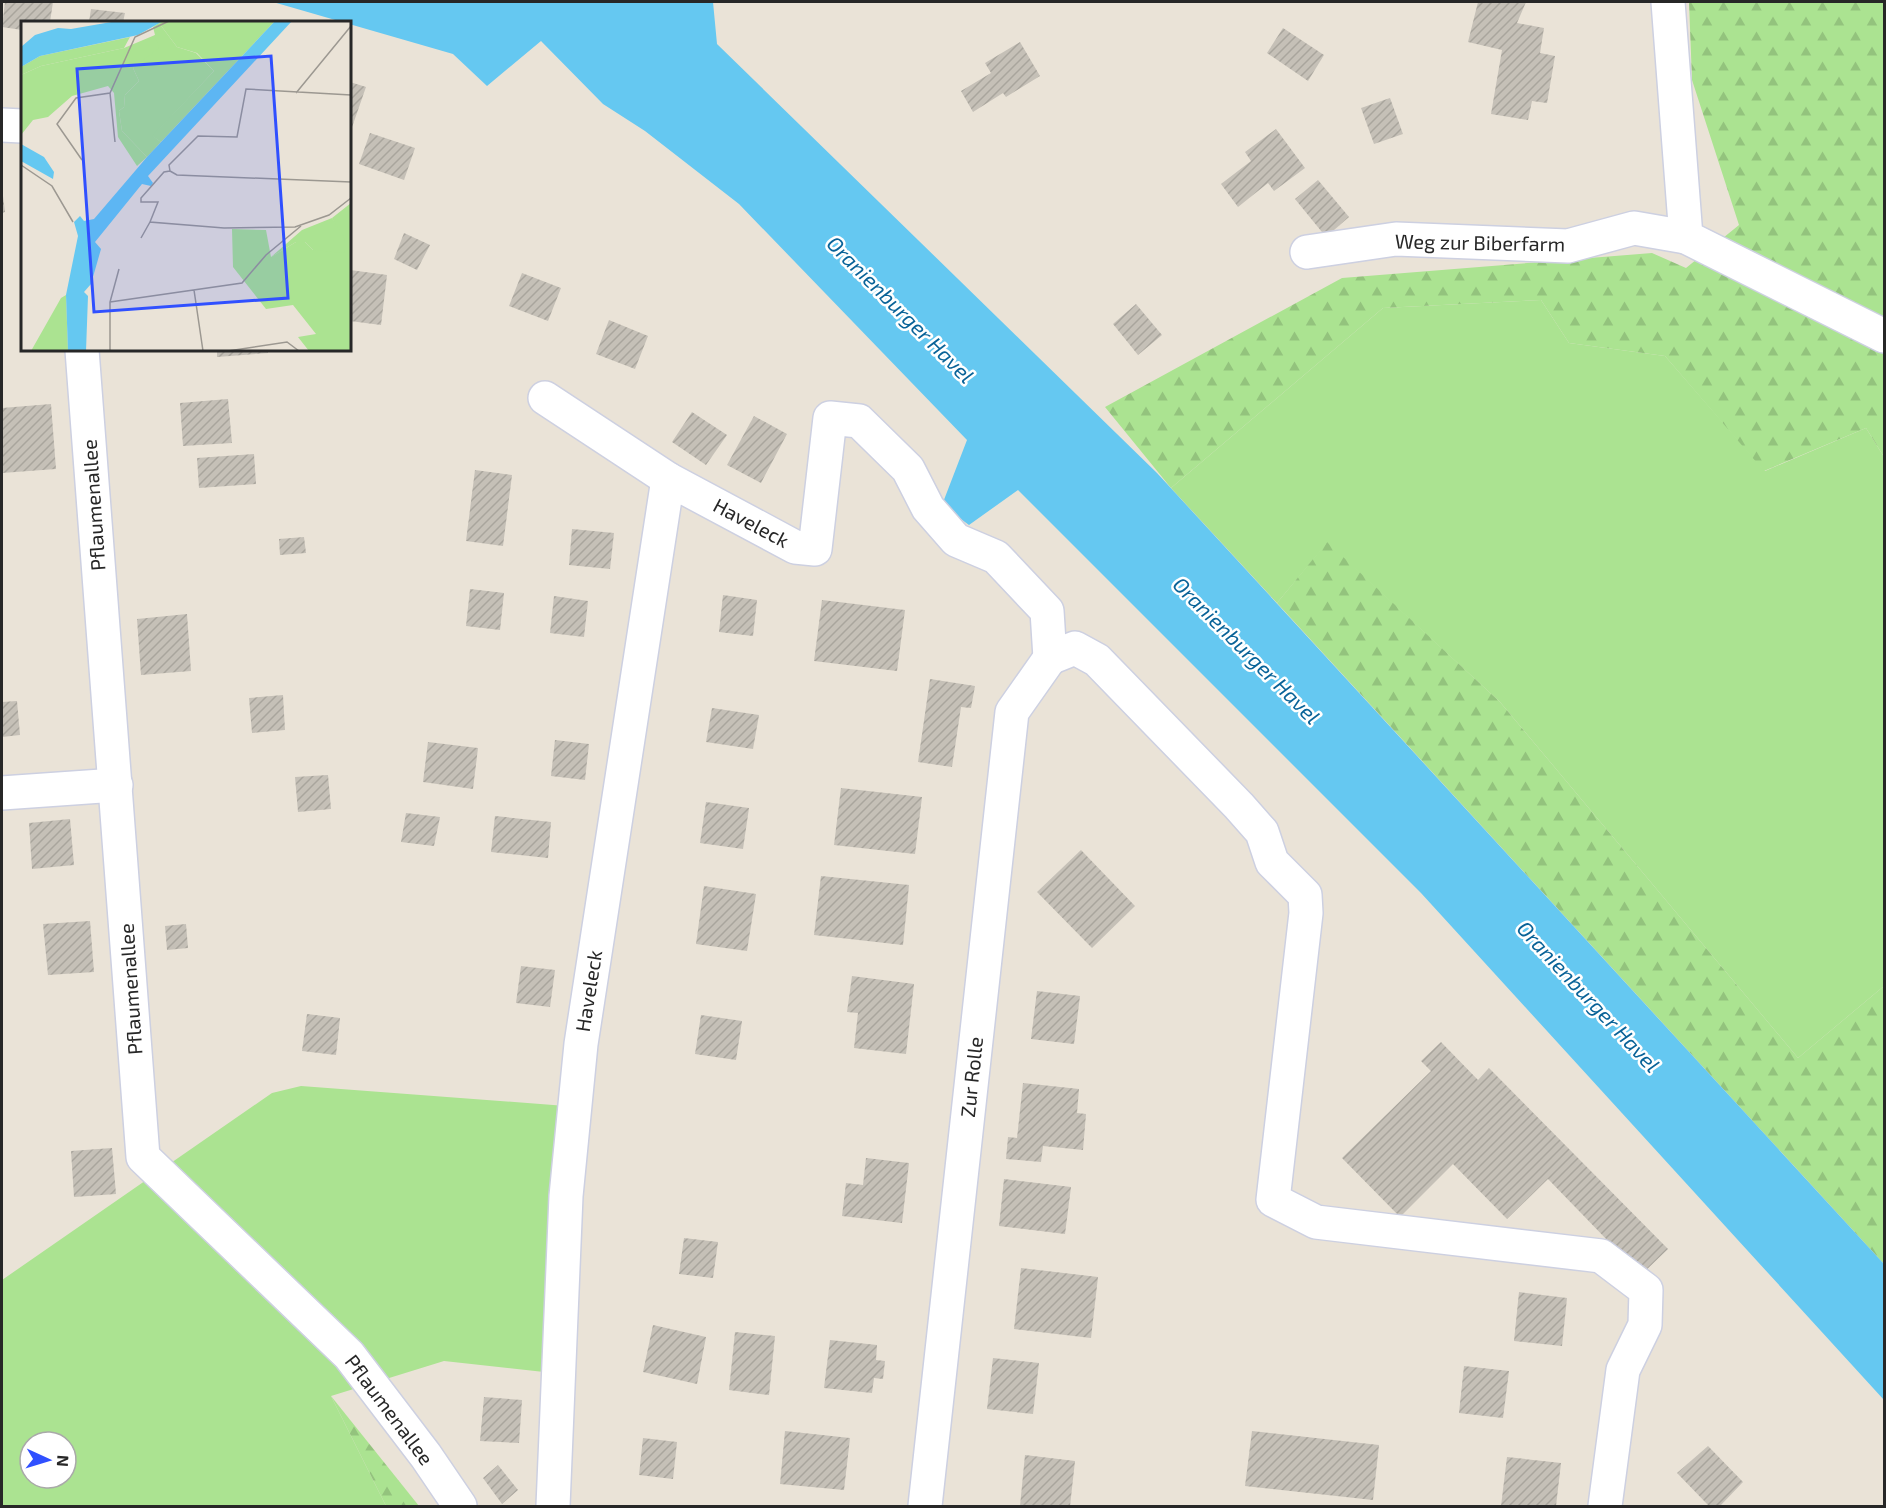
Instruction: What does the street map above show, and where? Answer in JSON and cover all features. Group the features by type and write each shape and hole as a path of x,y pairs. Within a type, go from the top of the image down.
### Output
{"street":[{"path":"1668,2 1686,237"},
{"path":"2,125 21,126"},
{"name":"Weg zur Biberfarm","path":"1307,252 1396,239 1568,246 1634,228 1686,237 1884,336"},
{"name":"Pflaumenallee","path":"82,351 143,1158 349,1355 426,1456 460,1506"},
{"name":"Haveleck","path":"545,398 668,479 795,547 815,549 830,418 859,421 908,469 928,508 956,540 996,557 1047,612 1050,658"},
{"name":"Haveleck","path":"553,1506 566,1196 581,1044 668,479"},
{"path":"1050,658 1075,648 1097,660 1247,814 1262,832 1272,862 1305,895 1306,913 1273,1200 1316,1222 1601,1256 1646,1290 1646,1324 1623,1370 1605,1506"},
{"name":"Zur Rolle","path":"925,1506 1012,712 1050,658"},
{"path":"2,793 116,785"}],"green space":[{"path":"1689,2 1884,2 1884,457 1866,428 1764,471 1665,356 1569,343 1541,300 1383,308 1171,488 1105,407 1342,278 1652,253 1686,268 1739,225 1692,80"},
{"path":"1541,300 1569,343 1665,356 1765,471 1866,428 1884,457 1884,986 1798,1058 1500,702 1327,543 1277,603 1171,488 1383,308"},
{"path":"1327,542 1500,702 1798,1058 1884,986 1884,1264 1277,603"},
{"path":"301,1086 566,1106 544,1372 444,1361 331,1396 386,1506 2,1506 2,1280 272,1093"},
{"path":"331,1396 419,1506 386,1506"}],"water":[{"name":"Oranienburger Havel","path":"273,2 713,2 717,44 1157,473 1884,1264 1884,1400 1421,893 1018,490 969,525 942,505 967,440 739,204 645,131 603,104 541,41 487,86 453,54 351,25 351,21 339,21"}],"building":[{"path":"5,2 53,2 50,21 21,21 21,30 2,27"},
{"path":"1478,2 1526,2 1517,23 1544,28 1540,53 1555,56 1547,103 1532,101 1528,120 1491,114 1502,50 1468,42"},
{"path":"91,9 125,13 123,21 89,21"},
{"path":"1283,28 1324,55 1308,81 1267,53"},
{"path":"1020,42 1040,76 1006,97 1003,93 973,112 961,91 991,73 985,63"},
{"path":"351,82 366,87 351,130"},
{"path":"1390,98 1403,134 1374,144 1361,108"},
{"path":"1276,129 1305,168 1274,191 1268,183 1238,207 1221,184 1251,161 1245,152"},
{"path":"370,133 415,148 404,180 359,164"},
{"path":"1318,180 1349,217 1326,237 1295,199"},
{"path":"2,188 5,212 2,213"},
{"path":"404,233 430,245 417,270 394,259"},
{"path":"351,270 387,275 381,325 351,321"},
{"path":"522,273 561,288 548,321 509,306"},
{"path":"1136,304 1162,335 1138,355 1113,324"},
{"path":"609,320 648,336 635,369 596,354"},
{"path":"217,351 267,351 268,353 217,357"},
{"path":"228,399 232,443 183,446 180,403"},
{"path":"51,404 56,469 2,473 2,408"},
{"path":"692,412 727,435 706,465 672,442"},
{"path":"754,416 787,434 761,483 727,465"},
{"path":"254,454 256,484 199,488 197,458"},
{"path":"475,470 512,475 503,546 466,541"},
{"path":"572,529 614,533 610,569 569,565"},
{"path":"304,537 306,553 280,555 279,539"},
{"path":"470,589 504,593 500,630 466,626"},
{"path":"723,595 757,600 753,636 719,632"},
{"path":"554,596 588,601 584,637 550,633"},
{"path":"822,600 905,610 897,671 814,661"},
{"path":"187,614 191,671 141,675 137,619"},
{"path":"930,679 975,686 971,708 961,707 952,767 918,762"},
{"path":"283,695 285,730 252,733 249,698"},
{"path":"17,701 20,735 2,737 2,702"},
{"path":"712,708 759,715 753,749 706,742"},
{"path":"555,740 589,744 585,780 551,776"},
{"path":"428,742 478,748 473,789 423,782"},
{"path":"328,775 331,809 298,812 295,777"},
{"path":"841,788 922,797 915,854 834,845"},
{"path":"706,802 749,808 743,849 700,843"},
{"path":"406,813 440,817 434,846 401,842"},
{"path":"495,816 551,822 548,858 491,852"},
{"path":"70,819 74,865 32,869 29,823"},
{"path":"1081,850 1135,906 1092,948 1037,892"},
{"path":"821,876 909,885 903,945 814,935"},
{"path":"704,886 756,894 747,951 696,944"},
{"path":"90,921 94,972 48,975 43,924"},
{"path":"186,924 188,948 167,950 165,926"},
{"path":"521,966 555,970 550,1007 516,1003"},
{"path":"852,976 914,984 906,1054 854,1048 858,1013 847,1012"},
{"path":"1037,991 1080,996 1074,1044 1031,1039"},
{"path":"307,1014 340,1018 336,1055 302,1051"},
{"path":"701,1015 742,1021 736,1060 695,1054"},
{"path":"1441,1042 1478,1080 1489,1068 1668,1249 1641,1275 1548,1179 1507,1219 1453,1164 1400,1217 1342,1158 1431,1071 1421,1061"},
{"path":"1023,1083 1079,1089 1077,1113 1086,1114 1083,1150 1043,1146 1041,1162 1006,1159 1008,1137 1017,1138"},
{"path":"112,1148 116,1194 74,1197 71,1151"},
{"path":"866,1158 909,1163 902,1223 842,1216 846,1183 863,1185"},
{"path":"1004,1179 1071,1187 1065,1234 999,1226"},
{"path":"684,1238 718,1242 713,1278 679,1274"},
{"path":"1021,1268 1098,1277 1091,1338 1014,1329"},
{"path":"1519,1292 1567,1298 1562,1346 1514,1341"},
{"path":"653,1325 706,1337 697,1384 643,1372"},
{"path":"735,1332 775,1336 769,1395 729,1390"},
{"path":"830,1340 877,1345 876,1360 885,1361 883,1379 874,1378 872,1393 824,1388"},
{"path":"993,1358 1039,1363 1033,1414 987,1409"},
{"path":"1464,1366 1509,1371 1503,1418 1459,1413"},
{"path":"484,1397 522,1400 519,1443 480,1441"},
{"path":"785,1431 850,1438 844,1490 780,1484"},
{"path":"1252,1431 1379,1445 1373,1500 1245,1486"},
{"path":"643,1438 677,1442 673,1479 639,1475"},
{"path":"1708,1446 1743,1482 1720,1506 1709,1506 1677,1473"},
{"path":"1025,1455 1075,1461 1070,1506 1020,1506"},
{"path":"1507,1457 1561,1463 1556,1506 1501,1506"},
{"path":"498,1465 518,1490 502,1504 483,1478"}]}
